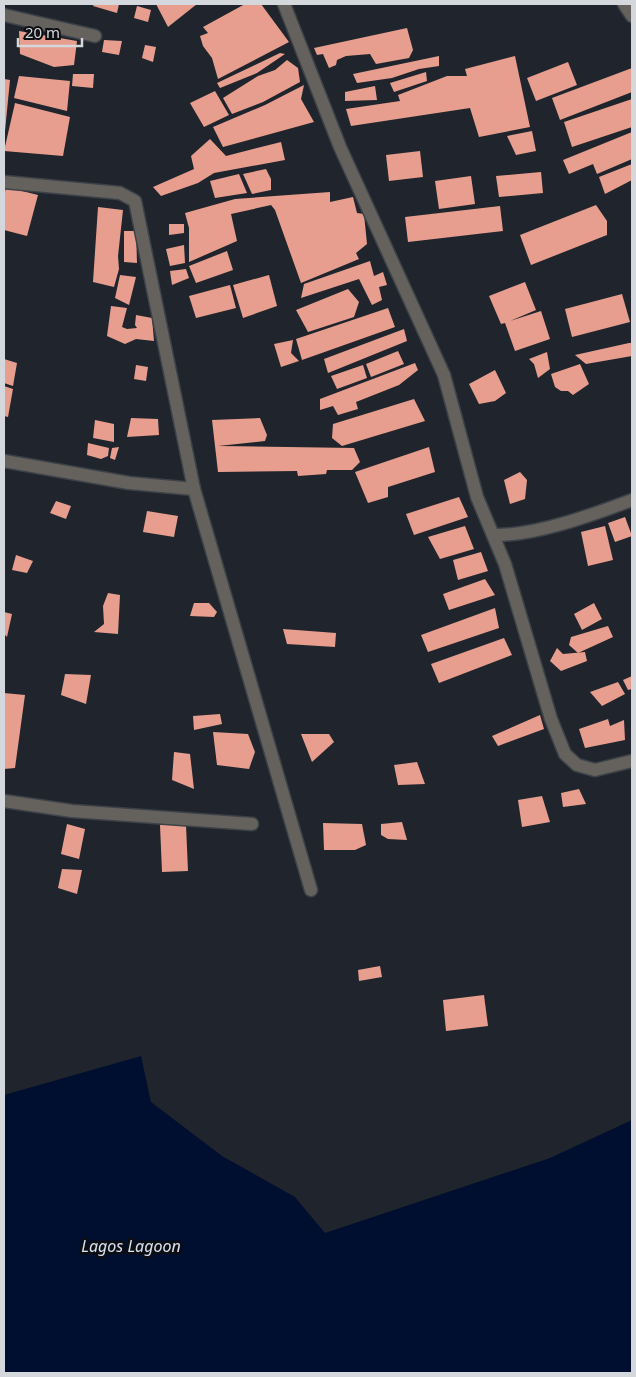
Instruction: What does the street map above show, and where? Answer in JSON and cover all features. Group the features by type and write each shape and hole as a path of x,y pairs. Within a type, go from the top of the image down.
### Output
{"street":[{"path":"284,4 340,147 444,375 477,497 505,564 551,719 565,754 577,765 595,770 632,761"},
{"path":"624,4 632,16"},
{"path":"4,16 95,36"},
{"path":"4,182 120,193 136,201 194,489 311,890"},
{"path":"4,461 129,482 194,489"},
{"path":"493,535 511,535 594,514 632,500"},
{"path":"4,801 72,811 252,824"}],"water":[{"name":"Lagos Lagoon","path":"141,1056 151,1102 222,1156 295,1197 325,1233 550,1158 632,1120 632,1373 4,1373 4,1095"}],"building":[{"path":"94,4 119,4 117,13 93,6"},
{"path":"156,4 197,4 168,27"},
{"path":"245,4 261,4 289,42 218,79 212,58 203,46 200,36 208,33 203,27"},
{"path":"137,6 151,10 148,22 134,18"},
{"path":"407,28 413,50 409,58 376,64 370,54 346,56 337,60 336,65 329,68 323,54 317,55 314,48"},
{"path":"19,31 77,41 74,65 54,67 20,54"},
{"path":"104,40 122,41 119,55 102,52"},
{"path":"145,45 156,47 153,62 142,58"},
{"path":"280,53 285,54 257,73 220,88 217,83"},
{"path":"439,56 439,66 419,69 392,78 357,83 353,74"},
{"path":"515,56 530,127 479,137 470,108 351,126 346,109 400,101 398,95 447,76 467,76 465,69"},
{"path":"287,60 298,68 300,82 263,102 232,114 223,98 258,76 275,70"},
{"path":"568,62 577,85 536,101 527,78"},
{"path":"632,68 632,92 560,120 552,98"},
{"path":"426,72 427,81 394,92 390,83"},
{"path":"73,74 94,74 93,88 72,86"},
{"path":"19,76 70,81 67,111 14,98"},
{"path":"4,79 10,80 5,131 4,131"},
{"path":"304,85 301,99 314,122 223,147 213,127 265,105"},
{"path":"375,86 377,100 345,101 345,92"},
{"path":"215,91 229,115 204,127 190,103"},
{"path":"632,99 632,127 572,147 564,122"},
{"path":"15,103 70,117 63,156 4,151"},
{"path":"532,131 536,151 516,155 507,136"},
{"path":"632,132 632,159 597,174 593,164 569,174 563,160"},
{"path":"210,139 226,156 281,142 285,160 214,173 198,183 161,196 153,187 194,169 191,156"},
{"path":"420,151 423,177 389,181 386,155"},
{"path":"632,164 632,180 605,194 599,177"},
{"path":"266,169 271,179 271,190 252,194 243,174"},
{"path":"541,172 543,193 499,197 496,176"},
{"path":"239,174 247,193 215,198 210,181"},
{"path":"471,176 475,204 439,209 435,181"},
{"path":"6,187 38,195 27,236 4,230 4,197"},
{"path":"330,192 330,202 353,197 357,213 364,214 367,244 356,253 359,259 301,283 275,210 271,205 231,214 237,241 189,262 189,228 185,213 235,199"},
{"path":"596,205 607,221 607,235 531,265 520,235"},
{"path":"500,206 503,231 408,242 405,217"},
{"path":"98,207 123,210 118,256 119,269 114,287 93,282"},
{"path":"169,224 184,224 184,233 169,235"},
{"path":"124,231 136,231 137,263 124,262"},
{"path":"184,245 185,263 170,266 166,249"},
{"path":"227,251 233,270 196,283 189,266"},
{"path":"370,261 374,276 383,272 387,285 379,287 382,300 372,305 359,279 301,298 304,284"},
{"path":"186,269 189,278 172,285 170,271"},
{"path":"120,275 136,277 129,305 115,298"},
{"path":"269,275 277,306 243,318 233,285"},
{"path":"525,282 536,310 510,321 541,311 550,339 515,351 505,323 501,324 489,296"},
{"path":"230,285 236,308 196,318 189,296"},
{"path":"348,289 359,302 354,317 308,332 296,310"},
{"path":"622,294 630,322 572,337 565,309"},
{"path":"111,306 127,308 122,327 127,329 137,328 135,325 136,315 152,318 154,341 136,339 125,344 107,336"},
{"path":"388,308 395,327 302,360 296,339"},
{"path":"404,329 407,341 328,373 324,359"},
{"path":"293,340 291,353 299,361 281,367 274,344"},
{"path":"632,343 632,356 586,364 575,355"},
{"path":"398,351 404,364 371,377 366,364"},
{"path":"547,352 550,369 538,378 534,364 529,359"},
{"path":"4,359 17,363 13,386 4,383"},
{"path":"415,363 418,370 399,385 356,402 358,409 338,415 333,406 320,410 320,399"},
{"path":"580,364 589,384 573,395 568,391 561,391 555,387 551,374"},
{"path":"136,365 148,367 146,381 134,379"},
{"path":"363,365 367,378 337,389 331,376"},
{"path":"495,370 506,393 495,401 479,404 469,384"},
{"path":"4,386 13,389 8,417 4,416"},
{"path":"414,399 425,421 342,446 332,438 333,424"},
{"path":"131,418 158,419 159,435 127,437"},
{"path":"260,418 267,435 265,441 218,446 354,448 360,462 352,470 327,470 326,474 298,476 297,471 218,472 212,420"},
{"path":"95,420 114,424 114,442 93,438"},
{"path":"88,443 109,448 108,456 101,459 87,455"},
{"path":"119,447 115,460 110,458 112,448"},
{"path":"429,447 435,472 388,487 388,497 368,503 355,472"},
{"path":"520,472 527,480 525,499 510,504 504,480"},
{"path":"459,497 468,517 414,535 406,514"},
{"path":"56,501 71,506 66,519 50,513"},
{"path":"147,511 178,516 174,537 143,532"},
{"path":"625,517 632,536 615,542 608,523"},
{"path":"465,526 474,549 440,559 428,537"},
{"path":"605,526 613,560 588,566 581,532"},
{"path":"481,552 488,571 458,580 453,560"},
{"path":"16,555 33,561 27,573 12,570"},
{"path":"485,579 495,595 449,610 443,594"},
{"path":"108,593 120,595 118,634 94,632 104,624 103,606"},
{"path":"194,603 209,603 217,612 214,617 190,616"},
{"path":"594,603 602,619 582,630 574,614"},
{"path":"495,608 499,628 428,652 421,635"},
{"path":"4,612 12,614 7,637 4,634"},
{"path":"608,626 613,637 578,653 569,645 571,637"},
{"path":"283,629 336,633 335,647 287,644"},
{"path":"504,638 512,655 439,683 431,664"},
{"path":"557,648 563,654 585,652 587,661 561,671 550,661"},
{"path":"65,674 91,675 86,704 61,695"},
{"path":"632,676 632,689 628,690 623,680"},
{"path":"618,682 625,694 602,706 590,692"},
{"path":"4,693 25,695 15,768 4,769"},
{"path":"220,714 222,724 194,730 193,716"},
{"path":"540,715 544,729 498,746 492,736"},
{"path":"608,719 610,726 624,720 625,740 585,748 579,729"},
{"path":"213,732 248,734 255,752 249,769 217,765"},
{"path":"301,734 329,734 334,742 312,762"},
{"path":"174,752 190,754 194,789 172,780"},
{"path":"417,762 425,784 398,785 394,765"},
{"path":"579,789 586,804 563,807 561,793"},
{"path":"542,796 550,822 522,827 518,800"},
{"path":"402,822 407,840 388,839 381,835 381,824"},
{"path":"323,823 362,824 366,845 355,850 324,850"},
{"path":"67,824 85,829 79,859 61,854"},
{"path":"160,825 186,825 188,871 162,872"},
{"path":"62,869 82,870 77,894 58,888"},
{"path":"380,966 382,977 359,981 358,970"},
{"path":"484,995 488,1026 446,1031 443,1000"}]}
